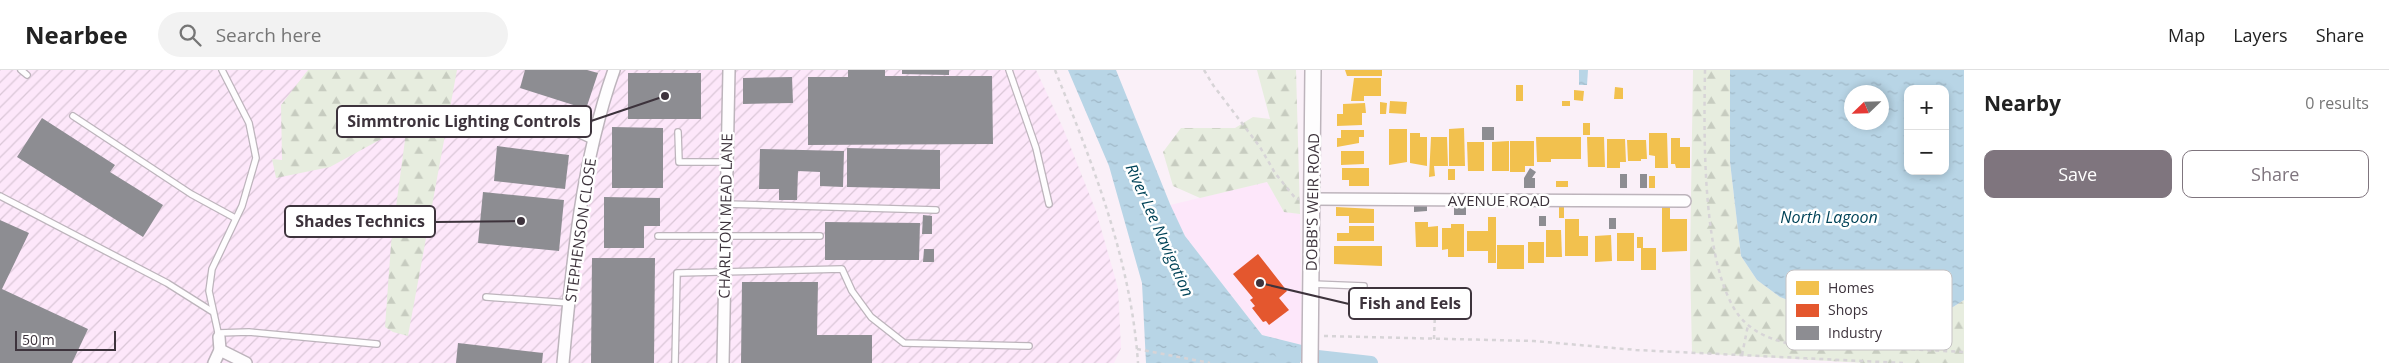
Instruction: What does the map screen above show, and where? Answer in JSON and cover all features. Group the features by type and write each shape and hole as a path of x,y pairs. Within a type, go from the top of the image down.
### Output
{"street":[{"name":"STEPHENSON CLOSE","path":"563,363 583,194 603,100 614,70"},
{"name":"CHARLTON MEAD LANE","path":"723,363 729,70"},
{"name":"DOBB'S WEIR ROAD","path":"1310,363 1313,70"},
{"name":"AVENUE ROAD","path":"1313,199 1685,201"},
{"path":"214,363 220,350 218,335"},
{"path":"220,350 246,363"}],"lane":[{"path":"21,70 27,75"},
{"path":"222,70 249,123 256,158 250,184 212,269 209,291 218,335 249,332 377,344"},
{"path":"1009,70 1036,148 1049,204"},
{"path":"525,110 593,141"},
{"path":"73,116 191,194 235,218"},
{"path":"678,132 679,162 726,162"},
{"path":"0,196 167,283 212,312"},
{"path":"725,204 936,210"},
{"path":"658,236 820,236"},
{"path":"674,363 677,273 842,270 852,291 871,317 904,343 1029,346"},
{"path":"1312,284 1364,286"},
{"path":"486,297 569,303"}],"path":[{"path":"1055,70 1102,188 1124,271 1138,363"},
{"path":"1204,70 1212,86 1260,147 1274,173 1296,199 1313,199"},
{"path":"1705,70 1704,132 1712,239 1718,271 1725,290 1740,316 1748,325 1760,334 1786,343"},
{"path":"1434,339 1435,312"},
{"path":"1742,355 1748,325"},
{"path":"1310,336 1534,341 1636,350 1903,363"},
{"path":"1137,349 1210,363"},
{"path":"1924,350 1964,352"}],"shaded area":[{"path":"0,70 1036,70 1063,128 1096,211 1118,288 1121,348 1114,363 0,363"},
{"path":"1267,182 1284,212 1300,214 1302,345 1262,335 1185,236 1170,205"}],"green space":[{"path":"308,70 457,70 408,336 393,332 385,327 391,244 407,125 330,167 276,178 272,159 282,160 281,105"},
{"path":"1257,70 1296,70 1300,214 1284,212 1267,182 1200,198 1173,186 1163,152 1181,128 1235,128 1253,117 1270,119"},
{"path":"1693,70 1730,70 1730,162 1741,256 1757,280 1786,299 1786,350 1952,350 1952,307 1964,300 1964,363 1864,363 1692,353 1690,261"}],"water":[{"path":"1068,70 1116,70 1170,204 1185,236 1262,335 1302,345 1300,363 1146,363 1142,283 1109,166"},
{"path":"1579,70 1588,70 1587,85 1579,85"},
{"name":"North Lagoon","path":"1730,70 1964,70 1964,300 1952,307 1952,270 1786,270 1786,299 1757,280 1741,256 1730,162"}],"building: Homes":[{"path":"1345,70 1382,70 1382,76 1347,76"},
{"path":"1354,78 1381,78 1381,96 1364,96 1364,101 1351,101"},
{"path":"1516,85 1523,85 1523,101 1516,101"},
{"path":"1615,87 1623,88 1623,99 1614,99"},
{"path":"1574,90 1584,91 1583,101 1574,100"},
{"path":"1390,101 1407,102 1406,114 1389,113"},
{"path":"1562,101 1570,101 1570,106 1562,106"},
{"path":"1380,102 1387,103 1386,114 1380,114"},
{"path":"1365,103 1366,113 1362,113 1362,125 1337,126 1337,114 1343,114 1343,104"},
{"path":"1583,123 1590,123 1590,135 1583,135"},
{"path":"1464,128 1465,166 1449,166 1449,129"},
{"path":"1389,129 1407,129 1407,162 1389,165"},
{"path":"1341,130 1364,130 1364,137 1359,137 1359,143 1337,147 1337,138 1341,138"},
{"path":"1410,133 1420,133 1420,137 1427,137 1427,166 1410,163"},
{"path":"1649,133 1667,133 1668,168 1655,168 1655,156 1649,155"},
{"path":"1431,137 1447,137 1448,166 1434,166 1435,176 1429,177"},
{"path":"1536,137 1581,137 1581,159 1551,159 1551,162 1537,162"},
{"path":"1587,137 1604,137 1605,167 1588,167"},
{"path":"1671,138 1680,138 1680,147 1690,147 1690,168 1676,168 1675,164 1671,164"},
{"path":"1607,139 1625,139 1626,162 1620,162 1620,168 1607,168"},
{"path":"1627,140 1646,140 1647,159 1628,161"},
{"path":"1509,141 1509,171 1492,171 1492,142"},
{"path":"1510,141 1534,141 1534,166 1525,166 1525,172 1510,172"},
{"path":"1467,142 1484,142 1484,171 1468,171"},
{"path":"1341,151 1364,151 1364,164 1341,165"},
{"path":"1342,168 1369,168 1369,186 1349,186 1349,180 1342,180"},
{"path":"1448,169 1455,169 1455,180 1448,180"},
{"path":"1649,176 1655,176 1655,188 1649,188"},
{"path":"1556,181 1568,181 1568,187 1556,187"},
{"path":"1662,206 1670,206 1670,219 1687,219 1687,251 1662,252"},
{"path":"1336,207 1374,209 1374,223 1349,223 1349,216 1336,216"},
{"path":"1559,207 1564,207 1564,218 1559,218"},
{"path":"1488,217 1496,217 1496,263 1488,263 1488,251 1467,251 1467,231 1488,231"},
{"path":"1565,219 1579,219 1579,236 1588,236 1588,256 1565,256"},
{"path":"1415,222 1428,222 1428,227 1438,226 1438,247 1416,247"},
{"path":"1451,224 1464,224 1464,257 1448,257 1448,249 1442,250 1442,228 1451,228"},
{"path":"1349,226 1374,226 1374,241 1337,241 1337,233 1349,233"},
{"path":"1546,230 1561,230 1562,257 1546,257"},
{"path":"1617,233 1634,233 1634,261 1617,261"},
{"path":"1611,235 1612,261 1595,262 1595,236"},
{"path":"1637,237 1643,237 1643,248 1656,248 1656,270 1641,270 1641,248 1637,248"},
{"path":"1528,242 1544,242 1544,263 1528,263"},
{"path":"1497,245 1524,245 1524,269 1497,269"},
{"path":"1334,246 1382,246 1382,266 1334,264"}],"building: Shops":[{"path":"1258,254 1287,291 1279,298 1289,310 1269,325 1266,321 1263,322 1252,308 1255,306 1250,300 1253,298 1233,274"}],"building: Industry":[{"path":"525,70 587,70 598,73 586,109 520,88"},
{"path":"848,70 885,70 885,76 992,76 993,144 808,145 808,77 848,77"},
{"path":"902,70 949,70 949,75 902,74"},
{"path":"628,73 701,73 701,119 628,119"},
{"path":"792,77 793,103 743,104 743,78"},
{"path":"42,118 115,165 110,172 163,205 143,237 17,157"},
{"path":"612,127 663,128 663,188 612,188"},
{"path":"1482,127 1494,127 1494,140 1482,140"},
{"path":"497,146 569,155 565,189 494,181"},
{"path":"847,148 940,150 940,189 847,187"},
{"path":"760,149 844,151 843,187 820,186 820,172 798,171 797,200 779,200 779,189 759,189"},
{"path":"1530,168 1536,172 1532,178 1535,178 1535,188 1524,188 1524,178"},
{"path":"1620,174 1627,174 1627,188 1620,188"},
{"path":"1640,174 1647,174 1647,188 1640,188"},
{"path":"483,192 564,200 559,251 478,243"},
{"path":"604,197 660,198 660,226 644,226 644,248 604,248"},
{"path":"1414,205 1427,205 1427,211 1414,212"},
{"path":"1454,206 1466,206 1466,215 1454,215"},
{"path":"923,215 932,216 932,234 922,234"},
{"path":"1539,216 1546,216 1546,226 1539,226"},
{"path":"1609,218 1616,218 1616,229 1609,229"},
{"path":"0,220 29,233 2,289 88,329 72,363 0,363"},
{"path":"825,222 920,223 919,260 825,260"},
{"path":"924,249 934,249 934,262 923,262"},
{"path":"592,258 655,258 654,363 591,363"},
{"path":"742,282 818,282 817,335 872,335 872,363 741,363"},
{"path":"458,343 543,353 542,363 456,363"}],"waterway":[{"name":"River Lee Navigation","path":"1282,353 1371,363"}],"place":[{"name":"Simmtronic Lighting Controls","path":"665,96"},
{"name":"Shades Technics","path":"521,221"},
{"name":"Fish and Eels","path":"1260,283"}]}
